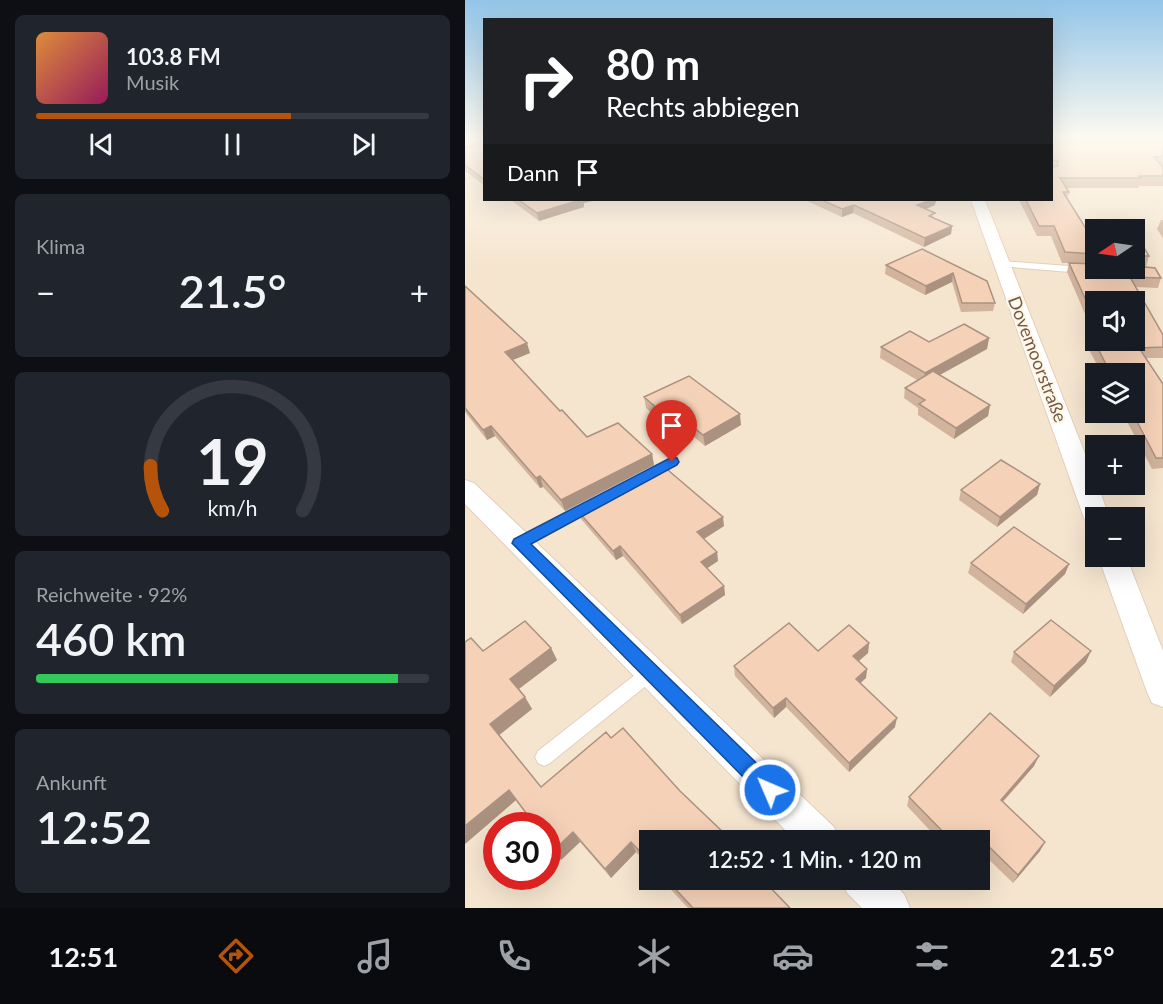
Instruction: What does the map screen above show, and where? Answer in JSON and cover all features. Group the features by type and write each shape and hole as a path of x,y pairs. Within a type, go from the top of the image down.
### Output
{"street":[{"name":"Dovemoorstraße","path":"978,201 1093,507"},
{"path":"465,489 811,830"},
{"path":"1116,567 1163,692"},
{"path":"872,890 890,908"}],"lane":[{"path":"1002,264 1085,270"},
{"path":"642,477 672,462"},
{"path":"519,543 602,499"},
{"path":"544,757 651,672"}],"shaded area":[{"path":"465,182 483,182 483,201 1053,201 1053,182 1163,182 1163,908 465,908"}],"building":[{"path":"1053,182 1063,182 1069,192 1063,192 1085,227 1085,253 1065,252 1054,226 1039,226 1026,201 1053,201"},
{"path":"520,201 577,201 537,213"},
{"path":"824,201 928,201 917,205 935,213 929,216 952,226 925,238 854,205 842,209"},
{"path":"922,249 987,281 995,303 962,303 953,273 926,286 886,265"},
{"path":"1069,263 1085,264 1085,279 1131,279 1138,291 1085,291 1085,298"},
{"path":"1145,267 1155,268 1161,278 1145,277"},
{"path":"465,286 527,343 505,352 587,437 618,423 652,454 561,500 540,476 536,478 491,426 483,430 465,408"},
{"path":"1145,303 1163,335 1163,347 1145,348"},
{"path":"964,324 989,338 925,373 881,347 910,331 929,342"},
{"path":"1099,351 1141,351 1163,384 1163,458 1156,458 1138,423 1145,423 1145,363 1105,363"},
{"path":"933,371 990,405 956,428 919,404 925,400 905,388"},
{"path":"689,376 740,414 703,435 674,411 665,415 644,397"},
{"path":"1001,460 1040,484 1000,517 961,490"},
{"path":"662,465 723,517 697,532 717,552 701,562 724,586 680,615 620,546 613,551 577,510"},
{"path":"1014,527 1069,564 1026,604 971,563"},
{"path":"1051,620 1091,651 1054,686 1014,652"},
{"path":"525,621 551,648 510,679 525,697 490,724 541,787 606,732 611,738 623,728 680,791 721,830 639,830 639,850 631,842 605,869 573,832 561,843 561,812 525,812 509,790 465,826 465,642 471,638 483,651"},
{"path":"789,623 818,651 849,625 869,643 853,656 867,669 856,679 897,718 849,763 786,698 773,708 734,666"},
{"path":"990,713 1039,756 1001,800 1045,842 1018,875 990,848 990,830 941,830 909,797"},
{"path":"676,890 773,890 790,908 693,908"}],"route":[{"path":"672,462 519,543 770,790"}]}
